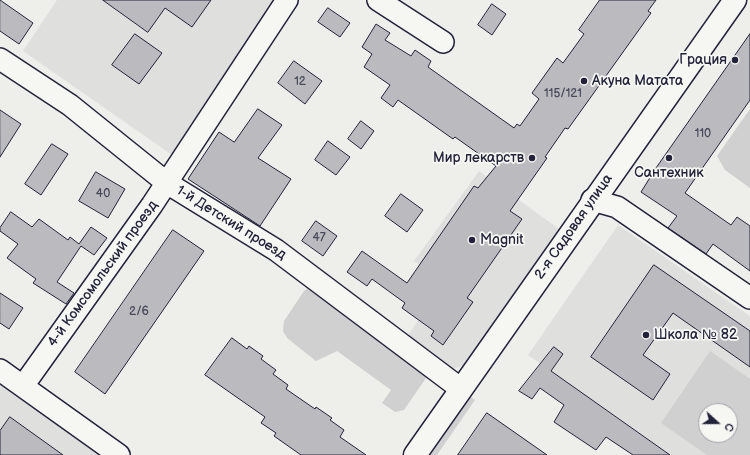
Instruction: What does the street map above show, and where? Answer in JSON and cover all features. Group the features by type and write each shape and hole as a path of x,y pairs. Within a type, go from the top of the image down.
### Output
{"street":[{"name":"4-й Комсомольский проезд","path":"23,386 166,183 287,0"},
{"path":"378,0 443,42"},
{"name":"2-я Садовая улица","path":"414,455 592,200 735,0"},
{"name":"1-й Детский проезд","path":"0,59 70,105 166,183 276,250 461,389"},
{"path":"592,200 617,207 750,298"},
{"path":"0,370 119,455"}],"shaded area":[{"path":"57,0 275,0 172,155 23,51"},
{"path":"750,109 750,188 725,170 717,156"},
{"path":"479,171 559,229 462,366 453,369 442,364 407,337 443,282 414,261"},
{"name":"Школа № 82","path":"618,225 750,316 750,455 670,455 528,355"},
{"path":"310,286 425,371 426,378 404,410 395,412 382,403 391,390 337,351 316,361 287,338 283,331 284,321 304,291"},
{"path":"710,351 750,379 750,455 707,455 661,423"},
{"path":"0,384 100,455 0,455"},
{"path":"469,396 475,400 437,455 424,455"}],"building":[{"path":"0,0 33,23 19,44 0,31"},
{"path":"103,0 211,0 192,27 165,8 148,32"},
{"path":"600,0 656,0 648,11 651,13 568,129 565,128 545,157 547,158 510,211 522,219 467,298 473,302 443,345 431,336 434,331 402,308 405,303 372,279 367,286 347,272 362,251 407,283 474,186 478,188 496,166 455,137 453,139 398,100 393,107 381,98 390,85 364,67 372,54 362,47 376,24 390,33 385,40 411,56 415,50 431,61 428,67 514,128 517,124 520,126 539,99 532,93 557,58 563,63 584,34 579,30"},
{"path":"492,4 506,14 492,35 478,25"},
{"path":"328,8 350,23 340,37 318,22"},
{"path":"135,34 162,53 139,84 112,65"},
{"path":"750,34 750,100 685,193 731,225 737,217 750,226 750,271 713,244 706,254 668,228 677,216 641,192 656,168"},
{"path":"294,61 322,81 305,104 278,83"},
{"path":"258,109 282,125 258,158 291,179 260,226 188,179 219,132 234,142"},
{"path":"0,110 21,124 0,157"},
{"path":"361,121 374,131 361,149 348,139"},
{"path":"328,141 350,157 336,175 315,160"},
{"path":"52,144 68,154 41,195 25,184"},
{"path":"96,172 125,189 108,218 79,201"},
{"path":"401,194 423,210 407,232 385,216"},
{"path":"11,212 32,227 39,219 68,240 70,237 79,244 91,227 107,238 94,255 81,246 57,282 74,293 66,304 33,283 36,279 7,258 18,244 0,231 0,228"},
{"path":"316,221 337,236 323,256 302,241"},
{"path":"173,230 204,251 105,394 75,372"},
{"path":"654,265 750,331 750,367 673,313 643,355 670,374 653,400 591,357"},
{"path":"0,293 23,308 9,329 0,323"},
{"path":"232,338 247,349 249,346 263,356 261,359 276,370 273,374 288,385 286,389 315,409 316,407 332,418 330,420 344,430 340,437 366,455 301,455 274,436 276,433 261,423 265,417 205,375"},
{"path":"554,347 563,354 551,371 670,455 633,455 606,437 596,450 554,422 564,405 540,388 532,399 519,391"},
{"path":"487,413 547,455 458,455"},
{"path":"10,417 63,455 0,455 0,431"}],"place":[{"name":"Грация","path":"735,60"},
{"name":"Акуна Матата","path":"584,81"},
{"name":"Мир лекарств","path":"532,158"},
{"name":"Сантехник","path":"669,158"},
{"name":"Magnit","path":"472,240"},
{"name":"Школа № 82","path":"646,335"}]}
